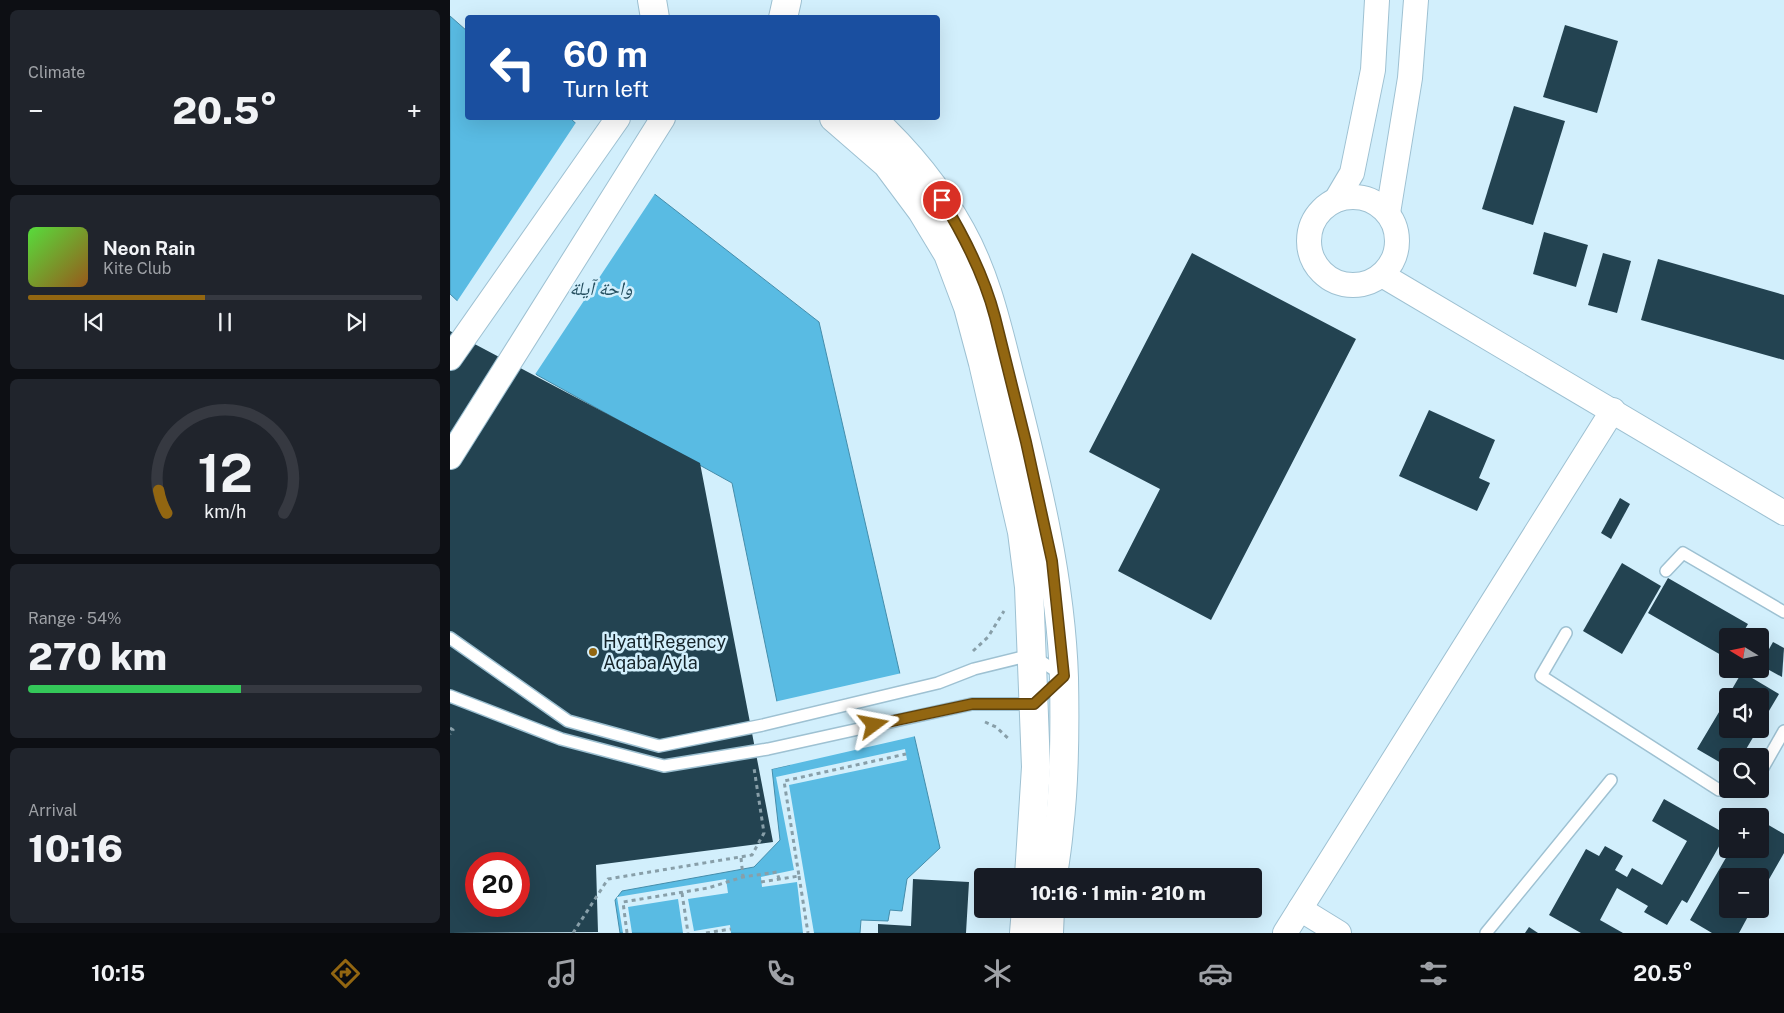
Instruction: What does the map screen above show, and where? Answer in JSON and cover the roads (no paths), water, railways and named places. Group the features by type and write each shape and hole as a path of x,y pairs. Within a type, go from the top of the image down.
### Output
{"street":[{"path":"652,0 654,15"},
{"path":"1336,200 1352,174 1373,70 1377,0"},
{"path":"1388,213 1410,78 1416,0"},
{"path":"450,358 617,120"},
{"path":"450,457 661,120"},
{"path":"836,120 887,164 922,211 948,254 968,307 984,363 1022,532 1029,587 1036,767 1052,868"},
{"path":"873,120 902,147 932,184 962,232 990,299 1026,442 1052,561 1064,676 1064,750 1046,826 1032,868"},
{"path":"1351,196 1365,198 1378,203 1388,213 1395,225 1398,238 1396,252 1391,264 1382,275 1369,283 1347,284 1326,276 1316,264 1310,250 1309,235 1314,220 1323,208 1336,200 1351,196"},
{"path":"1382,275 1613,410 1784,513"},
{"path":"1285,933 1613,410"},
{"path":"1300,909 1339,933"},
{"path":"1024,933 1025,918"},
{"path":"1049,933 1050,918"}],"lane":[{"path":"1666,571 1683,553 1784,612"},
{"path":"1566,633 1541,676 1719,790"},
{"path":"450,638 568,721 659,746 762,725 938,683 974,670 1031,655 1064,676 1034,704 972,704 768,749 664,766 561,739 450,696"},
{"path":"1769,757 1784,731"},
{"path":"1486,933 1611,780"}],"water":[{"name":"واحة آيلة","path":"450,16 465,29 465,120 572,120 634,178 819,322 940,848 907,879 902,911 890,910 888,921 861,920 860,933 620,933 615,900 622,891 754,867 780,840 772,769 790,765 732,483 537,375 450,294"}],"place":[{"name":"Hyatt Regency Aqaba Ayla","path":"593,652"}]}
